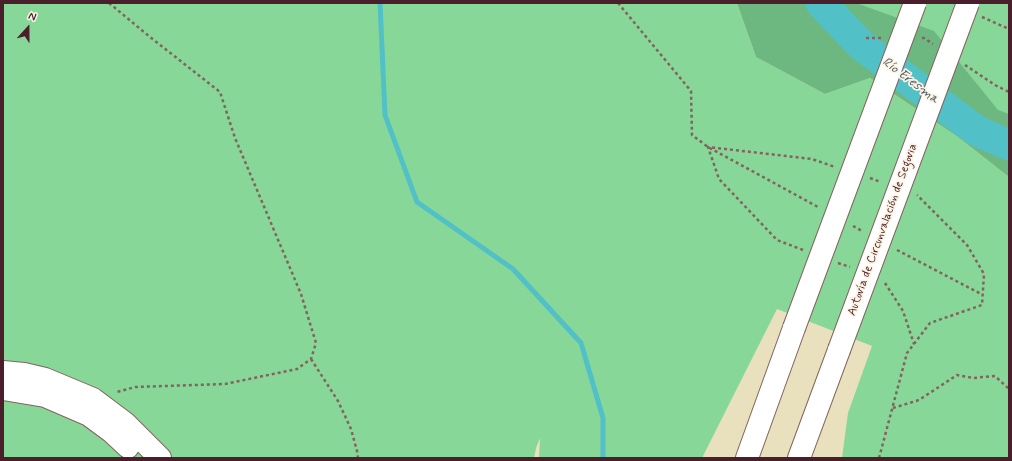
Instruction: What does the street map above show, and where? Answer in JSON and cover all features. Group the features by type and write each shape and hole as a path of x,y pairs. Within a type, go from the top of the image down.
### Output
{"main road":[{"path":"747,458 915,3"},
{"name":"Autovía de Circunvalación de Segovia","path":"799,458 968,3"},
{"path":"3,372 24,374 45,380 93,399 125,424 160,458"},
{"path":"3,389 45,396 88,415 112,432 140,458"}],"path":[{"path":"93,399 134,387 225,384 297,369 311,358 316,343 301,294 235,138 220,92 109,3"},
{"path":"618,3 691,91 692,135"},
{"path":"311,358 338,401 351,429 358,458"},
{"path":"893,408 919,400 957,375 973,378 995,376 1009,389"}],"green space":[{"path":"3,3 737,3 756,57 825,94 870,78 958,137 1009,177 1009,458 842,458 848,413 872,346 777,309 702,458 539,458 540,438 534,458 3,458"},
{"path":"737,3 856,3 934,31 998,110 1009,114 1009,177 958,137 870,78 825,94 756,57"},
{"path":"821,3 1009,3 1009,145"}],"waterway":[{"path":"380,3 385,115 417,202 513,269 581,343 603,418 603,458"},
{"name":"Río Eresma","path":"821,3 861,45 977,131 1009,145"}]}
